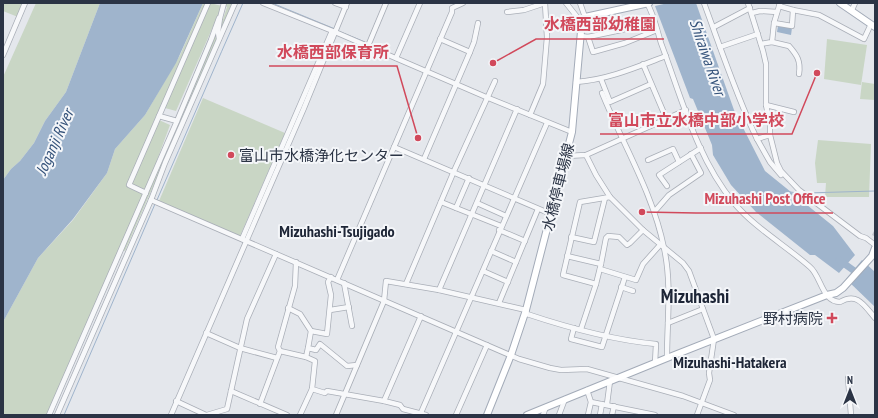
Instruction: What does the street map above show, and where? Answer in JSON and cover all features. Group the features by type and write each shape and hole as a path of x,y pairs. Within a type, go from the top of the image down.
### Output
{"main road":[{"path":"584,18 647,3"},
{"path":"840,3 873,26"},
{"name":"水橋停車場線","path":"486,415 511,355 526,310 572,132 576,82 584,18"},
{"path":"527,415 655,362 827,295 836,293 843,288 872,256 875,246"}],"street":[{"path":"3,55 25,3"},
{"path":"146,193 129,185 208,3"},
{"path":"219,39 218,32 224,3"},
{"path":"57,415 151,200 164,163 235,3"},
{"path":"263,3 277,6 457,85 572,132"},
{"path":"170,415 346,5 335,3"},
{"path":"368,46 386,3"},
{"path":"396,58 420,3"},
{"path":"337,280 452,12 452,8 463,3"},
{"path":"507,12 524,10 545,3 547,37 543,84 530,115"},
{"path":"566,3 578,18 584,18 580,3"},
{"path":"647,3 701,148 716,178 734,203 755,224 812,268 827,295 836,302 852,298 866,307 875,318"},
{"path":"704,3 742,106 757,139 770,162 782,176 799,190 875,246"},
{"path":"852,10 854,3"},
{"path":"772,42 774,23 780,5 793,10 819,15 864,40 873,26"},
{"path":"714,27 750,8 760,11 777,12"},
{"path":"750,8 766,64 766,105 770,124 770,135 777,163 781,171 799,190"},
{"path":"774,23 792,26 793,10"},
{"path":"49,415 177,122 220,18"},
{"path":"424,159 457,85 474,42 478,23"},
{"path":"581,36 588,38 654,23"},
{"path":"588,38 593,52 625,43 657,30"},
{"path":"720,47 758,34"},
{"path":"440,40 470,52"},
{"path":"761,44 772,42 789,46 799,60 799,74"},
{"path":"576,82 602,79 666,56"},
{"path":"643,64 666,118"},
{"path":"602,79 608,103 622,138 655,211 664,249 669,289 667,358"},
{"path":"406,284 486,97 495,81"},
{"path":"608,103 651,84"},
{"path":"602,93 608,103"},
{"path":"766,105 794,112"},
{"path":"439,290 517,109"},
{"path":"566,156 586,155 686,110"},
{"path":"159,116 177,122"},
{"path":"421,414 472,297 500,228 547,123"},
{"path":"757,139 770,135"},
{"path":"394,147 454,171 551,214"},
{"path":"667,186 659,175 701,148"},
{"path":"648,160 673,149 678,162"},
{"path":"655,211 669,196 701,173 691,154"},
{"path":"586,155 607,198 664,249 683,263 689,271 714,339 709,373 710,380 697,415"},
{"path":"456,208 469,178"},
{"path":"596,284 562,275 568,256 580,202 607,198"},
{"path":"571,237 594,242 607,198"},
{"path":"151,200 511,355 550,368 561,370 587,369 683,396 734,415"},
{"path":"441,202 472,214 525,241"},
{"path":"477,203 506,216"},
{"path":"499,303 538,209"},
{"path":"580,329 596,284 606,238 608,236 619,237 627,245 643,230"},
{"path":"568,256 636,280 642,264 660,245"},
{"path":"491,251 516,262"},
{"path":"176,401 207,415 228,409 247,319 276,254"},
{"path":"260,404 280,351 278,347 295,286 296,262"},
{"path":"483,271 508,282"},
{"path":"311,331 328,334 331,295 328,282 331,277"},
{"path":"574,328 571,339 602,347 625,277"},
{"path":"336,415 384,301 386,281 439,290 499,303 526,310 527,314 574,328 632,342 656,344 655,362"},
{"path":"344,283 352,326"},
{"path":"621,287 634,291"},
{"path":"330,310 348,307"},
{"path":"288,308 300,314 311,331 306,357"},
{"path":"668,323 703,309"},
{"path":"384,401 422,316"},
{"path":"206,333 240,348 277,358"},
{"path":"308,348 316,350 320,344 347,366 357,365"},
{"path":"456,415 487,345"},
{"path":"280,351 306,357 315,361 312,389 300,415"},
{"path":"848,378 850,415"},
{"path":"600,415 605,404 610,381"},
{"path":"312,389 325,393 327,392 384,401 400,405 403,409 426,415"},
{"path":"587,390 591,402 588,415"},
{"path":"231,391 287,415"},
{"path":"559,415 565,399"},
{"path":"591,402 655,415"},
{"path":"612,415 614,406"},
{"path":"542,415 546,407"}],"green space":[{"path":"3,3 23,3 18,17 3,11"},
{"path":"36,3 100,3 66,92 45,121 34,143 3,180 3,77"},
{"path":"203,3 207,3 156,116 127,186 144,194 47,415 3,415 3,322 38,258 73,220 107,173 115,149 145,115 180,55"},
{"path":"210,3 222,6 176,111 165,108"},
{"path":"220,3 232,3 220,33 227,7"},
{"path":"218,24 216,42 125,251 123,250"},
{"path":"827,39 867,45 861,85 824,79"},
{"path":"862,82 875,84 875,100 860,99"},
{"path":"203,98 285,133 240,236 159,201"},
{"path":"159,120 170,125 146,190 132,184"},
{"path":"818,140 871,144 869,197 825,197 826,183 817,183 815,163"}],"water":[{"name":"Joganji River","path":"100,3 203,3 176,63 145,115 115,149 107,173 73,219 38,258 3,322 3,180 34,143 45,121 66,92"},
{"path":"668,3 696,3 734,110 765,171 833,226 855,255 839,273 815,255 810,255 756,212 731,185 713,155 712,145 693,99 690,98 655,6"},
{"path":"778,26 792,28 791,35 777,32"},
{"path":"862,260 875,272 875,307 846,279"}],"waterway":[{"path":"157,200 243,3"},
{"path":"272,3 335,29"},
{"path":"338,31 365,42"},
{"path":"806,193 875,191"},
{"path":"790,192 798,193"},
{"path":"64,415 155,204"},
{"name":"Shiraiwa River","path":"839,260 860,275"}],"place":[{"name":"水橋西部幼稚園","path":"493,63"},
{"name":"富山市立水橋中部小学校","path":"817,73"},
{"name":"水橋西部保育所","path":"418,138"},
{"name":"富山市水橋浄化センター","path":"231,155"},
{"name":"Mizuhashi Post Office","path":"642,212"},
{"name":"野村病院","path":"832,318"}],"district":[{"name":"Mizuhashi-Tsujigado","path":"337,231"},
{"name":"Mizuhashi","path":"695,296"},
{"name":"Mizuhashi-Hatakera","path":"730,362"}]}
